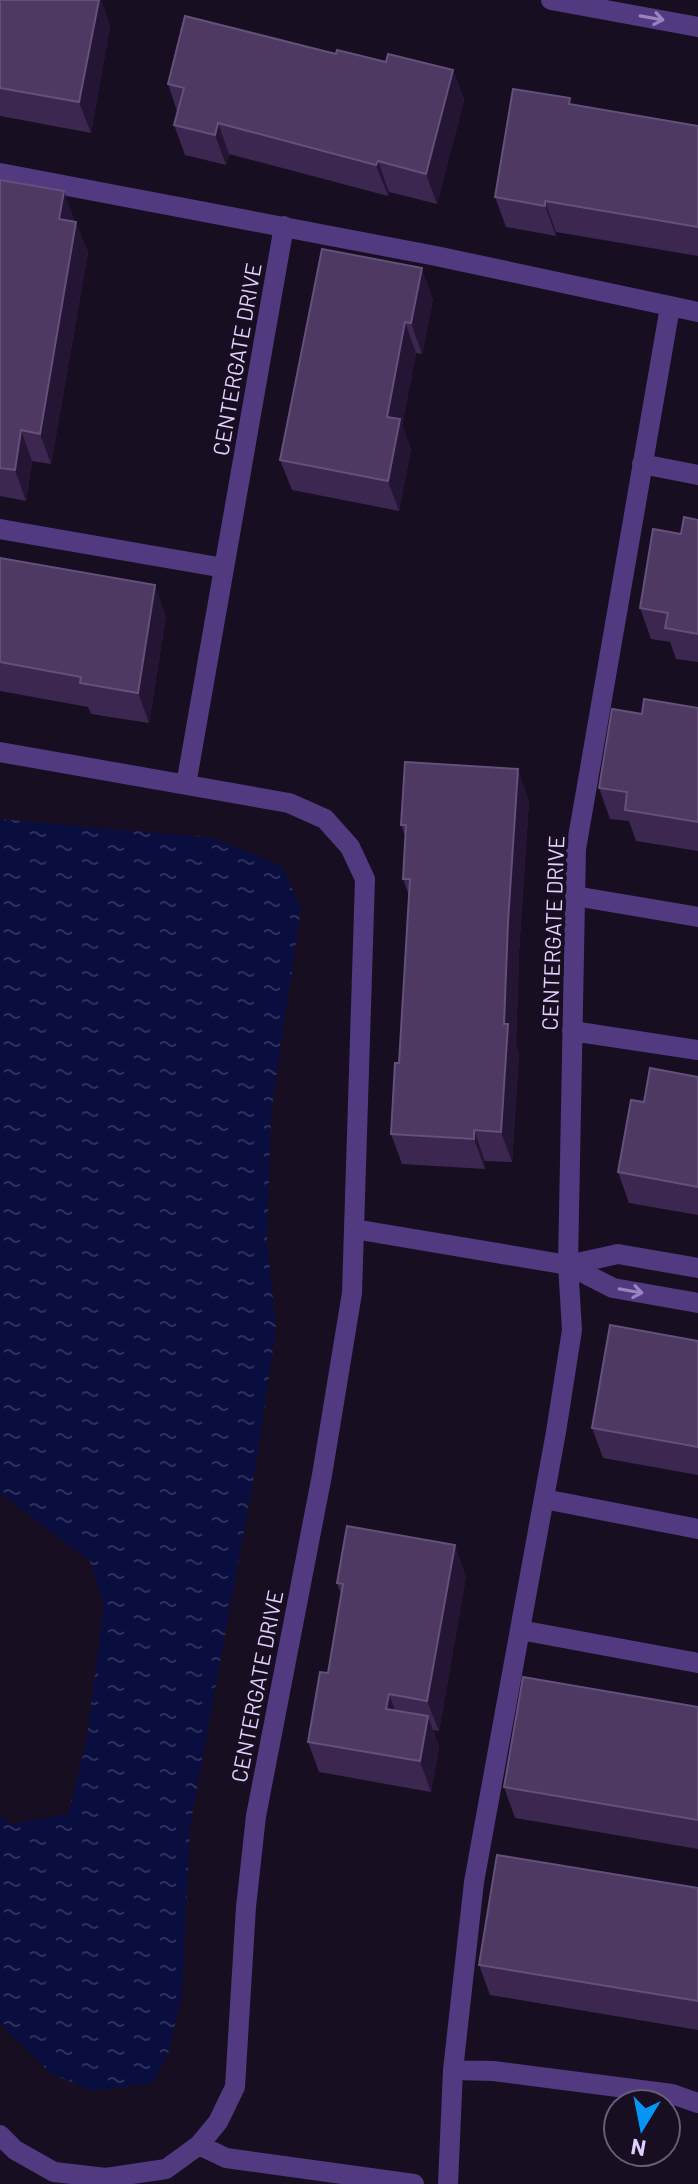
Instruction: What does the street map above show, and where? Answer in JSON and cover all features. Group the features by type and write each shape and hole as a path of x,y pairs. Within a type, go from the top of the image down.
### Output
{"street":[{"path":"551,0 698,27"},
{"path":"0,173 284,226 698,312"},
{"name":"CENTERGATE DRIVE","path":"186,785 284,226"},
{"name":"CENTERGATE DRIVE","path":"448,2184 453,2070 474,1882 572,1330 568,1265 576,849 670,307"},
{"path":"642,464 698,475"},
{"path":"0,529 224,568"},
{"name":"CENTERGATE DRIVE","path":"0,752 289,803 325,819 350,847 365,879 352,1293 322,1475 256,1816 246,1907 235,2087 218,2122 169,2176 106,2178 54,2172 15,2150 0,2135"},
{"path":"575,896 698,917"},
{"path":"572,1031 698,1050"},
{"path":"354,1229 568,1265 613,1288 698,1303"},
{"path":"568,1265 618,1254 698,1268"},
{"path":"544,1499 698,1529"},
{"path":"520,1630 698,1663"},
{"path":"453,2070 493,2071 672,2094 698,2103"},
{"path":"199,2145 226,2158 414,2184"}],"water":[{"path":"0,819 214,838 282,866 301,908 271,1113 267,1242 276,1328 257,1459 190,1827 182,1995 168,2054 153,2083 92,2091 50,2073 0,2024 0,1815 11,1824 68,1814 86,1744 104,1606 90,1561 0,1493"}],"building":[{"path":"0,0 99,0 79,102 0,88"},
{"path":"185,16 336,54 337,50 386,62 388,54 453,70 426,174 378,161 376,165 218,123 215,135 174,125 184,88 168,84"},
{"path":"513,89 570,98 569,104 698,126 698,227 545,201 545,206 495,197"},
{"path":"0,180 64,191 59,219 76,222 40,434 21,430 15,470 0,468"},
{"path":"322,249 422,268 411,323 405,322 387,417 400,419 388,481 280,460"},
{"path":"684,517 698,520 698,634 665,628 668,613 640,608 653,529 681,534"},
{"path":"0,558 155,585 138,693 80,683 81,677 0,662"},
{"path":"644,699 698,708 698,822 625,810 627,792 599,788 612,709 642,714"},
{"path":"405,762 518,769 508,922 504,1024 508,1024 501,1132 474,1130 474,1139 391,1134 395,1063 399,1063 410,879 403,879 406,825 401,825"},
{"path":"650,1068 698,1077 698,1187 618,1172 631,1100 644,1102"},
{"path":"610,1325 698,1341 698,1447 592,1428"},
{"path":"347,1526 455,1545 427,1701 389,1694 386,1709 428,1716 420,1761 308,1742 320,1672 328,1673 343,1584 337,1583"},
{"path":"523,1677 698,1707 698,1820 504,1787"},
{"path":"497,1855 698,1888 698,2001 479,1965"}]}
